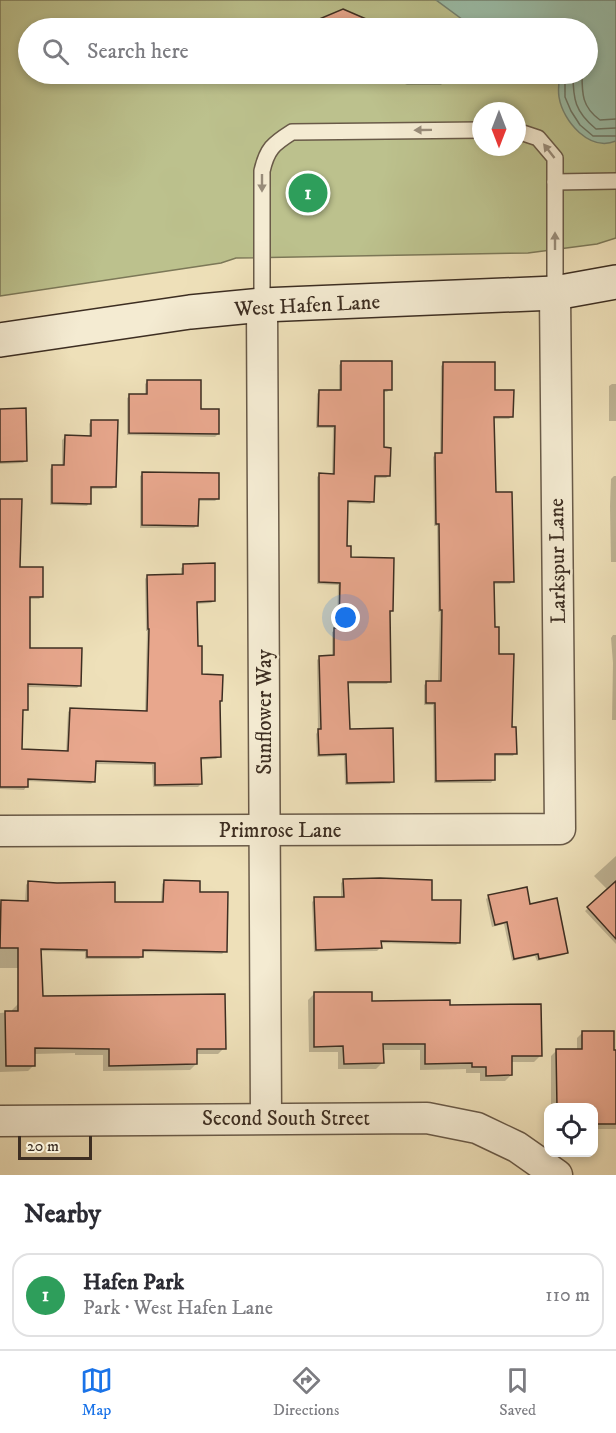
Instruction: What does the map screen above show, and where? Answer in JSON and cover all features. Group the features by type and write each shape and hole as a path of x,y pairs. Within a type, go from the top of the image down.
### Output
{"main road":[{"name":"West Hafen Lane","path":"0,340 189,312 262,306 555,293 616,282"}],"street":[{"name":"Larkspur Lane","path":"555,293 560,829"},
{"name":"Sunflower Way","path":"262,306 266,1118"},
{"name":"Primrose Lane","path":"0,831 560,829"},
{"name":"Second South Street","path":"0,1121 427,1118 477,1128 517,1147 557,1175"}],"lane":[{"path":"262,306 262,171 265,156 274,144 292,132 472,130"},
{"path":"526,133 538,138 555,158 555,293"},
{"path":"555,182 616,181"}],"shaded area":[{"path":"0,0 616,0 616,238 597,244 528,253 236,258 221,263 0,296"}],"water":[{"path":"436,0 616,0 616,141 606,143 588,139 572,125 559,97 559,84 598,84 598,18 460,18"}],"building":[{"path":"343,9 364,18 322,18"},
{"path":"341,361 392,361 392,390 384,390 384,447 391,448 390,476 375,476 374,502 348,501 347,546 351,546 351,557 394,558 393,611 390,611 391,682 348,682 350,729 393,728 394,782 347,783 346,754 319,755 318,729 321,729 319,656 334,655 334,628 339,628 340,583 319,582 319,473 334,474 335,426 318,426 319,390 341,390"},
{"path":"443,362 495,362 495,390 514,390 513,417 494,417 496,492 512,492 514,582 494,582 495,627 499,627 499,654 514,654 512,727 516,727 517,754 495,754 495,780 436,781 435,703 426,703 426,681 441,681 442,610 440,610 439,524 436,524 435,453 442,453"},
{"path":"147,380 201,380 201,409 219,409 219,434 129,433 129,394 147,394"},
{"path":"26,408 27,461 0,462 0,409"},
{"path":"91,420 118,420 116,487 91,487 91,504 52,503 52,465 64,465 65,435 91,436"},
{"path":"142,472 219,473 219,499 199,499 198,526 142,525"},
{"path":"0,499 22,499 20,567 43,567 43,597 30,597 30,648 82,648 81,686 28,684 28,710 23,710 22,749 68,751 70,708 147,711 149,629 147,575 183,574 183,564 215,563 215,601 197,602 198,646 202,646 202,674 223,675 222,701 220,701 221,757 201,758 202,784 155,785 155,763 96,761 95,782 28,779 28,787 0,787"},
{"path":"343,879 432,880 432,900 461,900 460,943 381,941 382,948 316,950 314,897 344,897"},
{"path":"164,880 200,881 200,892 228,892 227,952 143,950 143,957 87,957 87,950 41,949 43,996 225,994 226,1049 197,1049 197,1064 109,1066 109,1049 35,1048 35,1066 6,1066 5,1011 18,1011 18,948 0,948 1,900 28,901 28,881 115,882 115,902 163,902"},
{"path":"616,881 616,939 587,907"},
{"path":"527,887 530,904 557,898 568,953 539,959 538,954 514,959 507,922 495,925 488,895"},
{"path":"314,992 372,992 372,1001 450,1000 450,1005 541,1004 542,1056 512,1056 512,1075 486,1076 486,1067 472,1067 472,1063 425,1064 425,1044 383,1044 384,1063 344,1064 343,1046 314,1047"},
{"path":"582,1031 614,1031 616,1124 598,1124 598,1103 557,1103 556,1049 582,1049"}],"place":[{"name":"Hafen Park","path":"308,193"}]}
